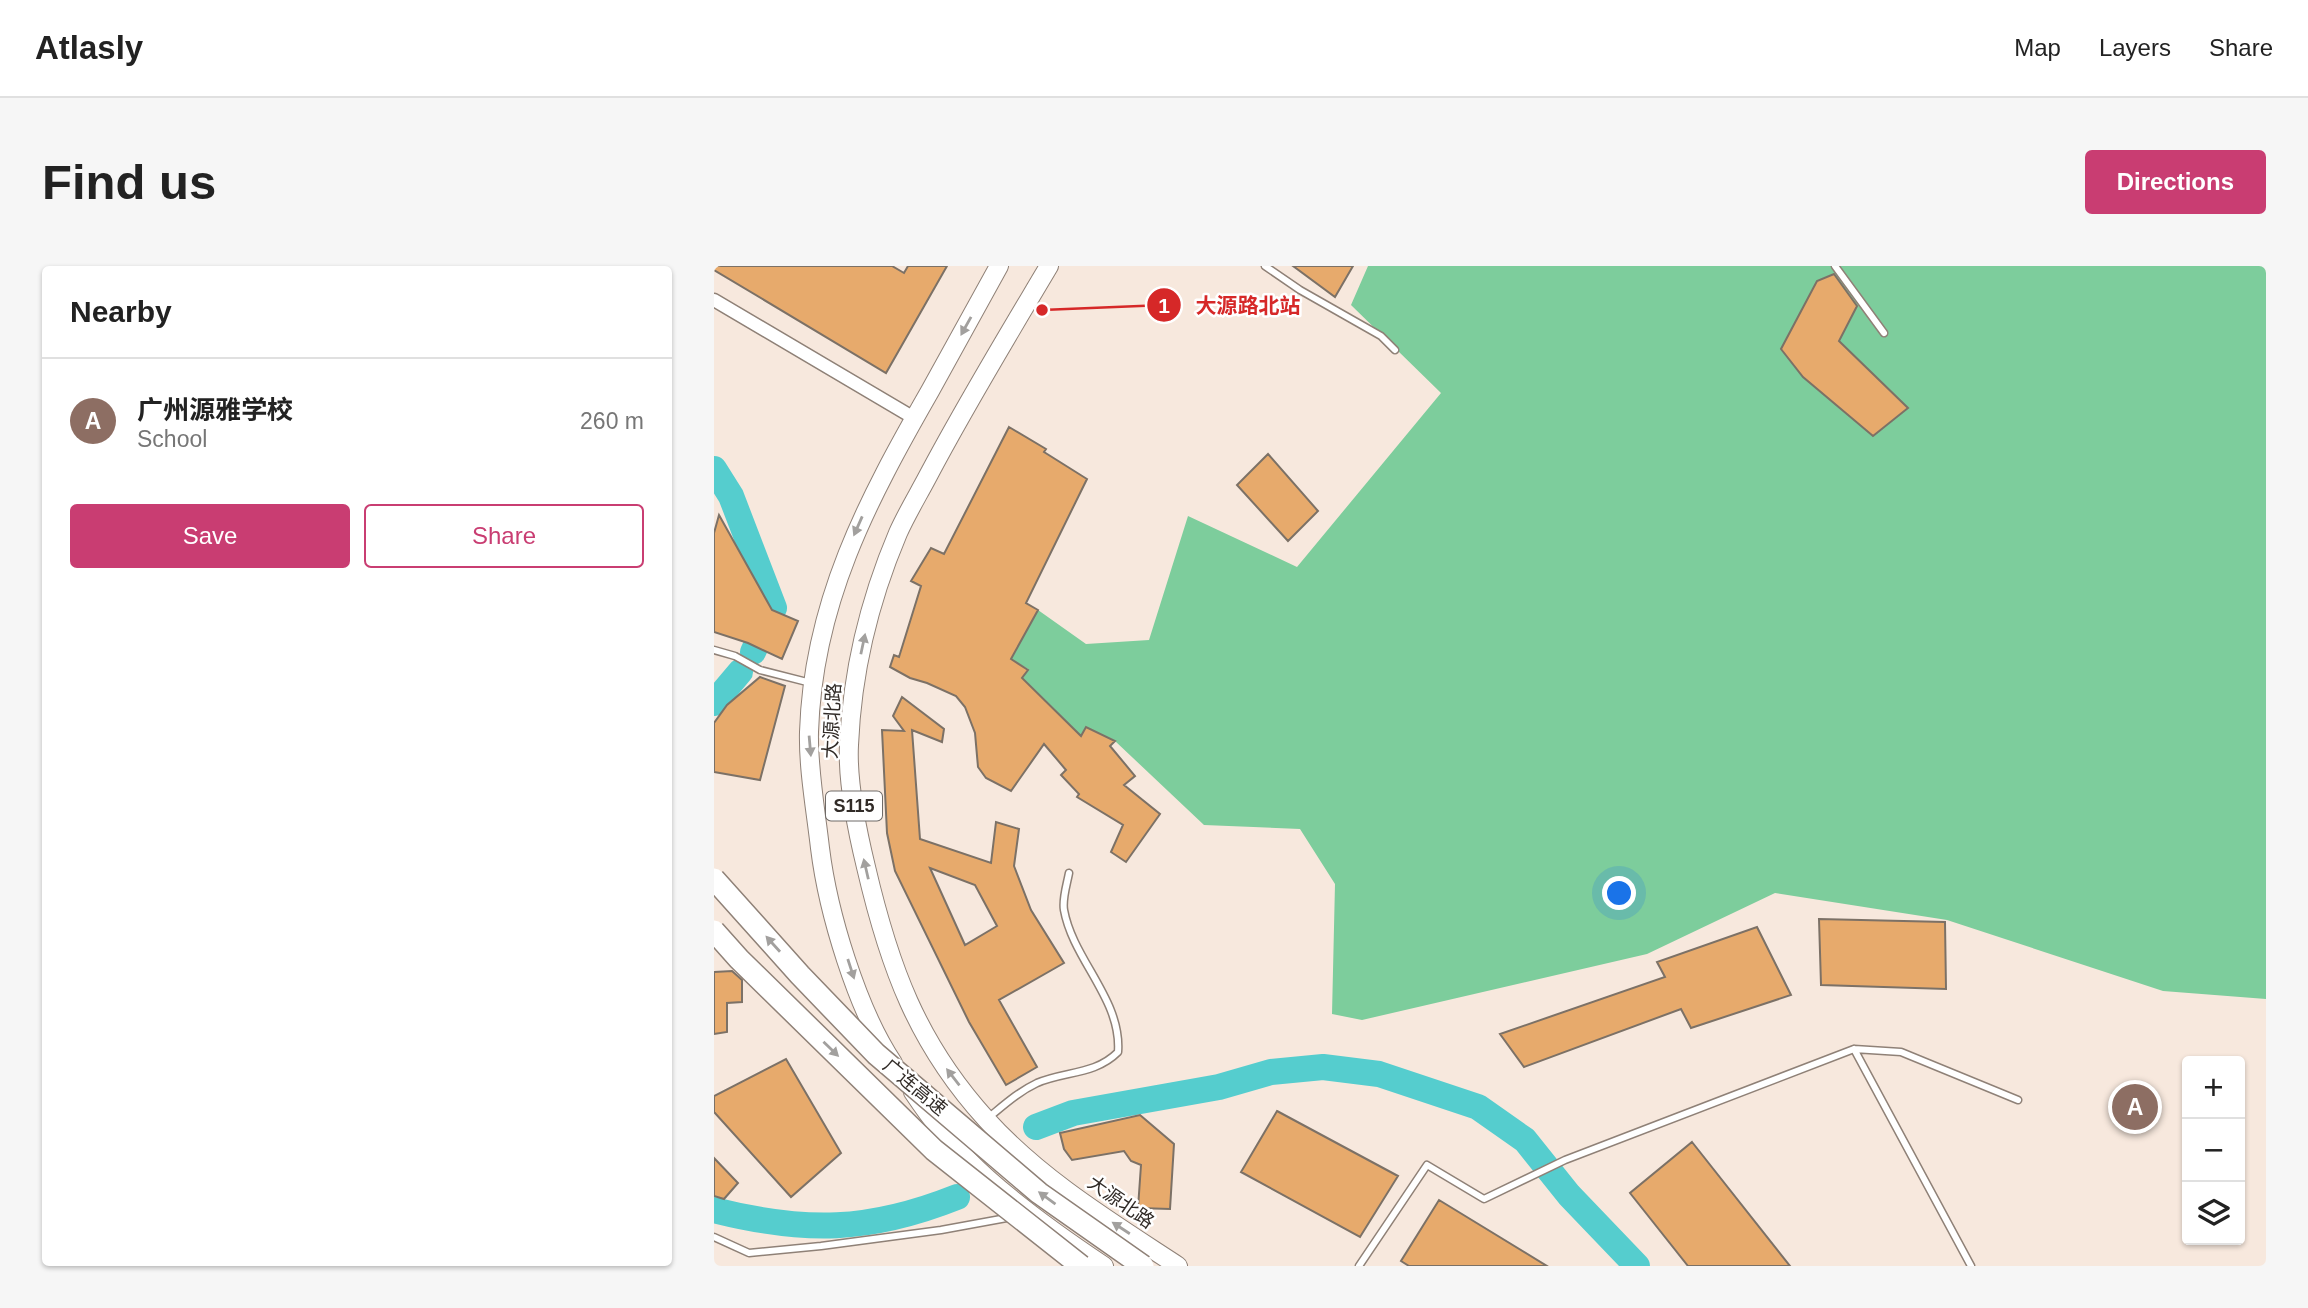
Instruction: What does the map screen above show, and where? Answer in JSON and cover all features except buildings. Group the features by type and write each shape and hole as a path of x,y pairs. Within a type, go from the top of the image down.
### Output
{"highway":[{"name":"广连高速","path":"714,879 800,975 876,1054 1039,1193 1143,1266"},
{"name":"广连高速","path":"714,931 738,958 934,1150 1081,1266"}],"main road":[{"name":"大源北路","path":"999,266 861,519 844,558 824,623 813,683 809,734 822,869 856,985 879,1041 939,1129 968,1161 1031,1214 1104,1266"},
{"name":"大源北路","path":"1049,266 947,440 899,532 868,622 853,687 848,748 856,826 876,911 902,990 934,1054 987,1120 1037,1166 1091,1209 1178,1266"}],"street":[{"path":"714,300 914,418"}],"lane":[{"path":"1265,266 1300,290 1381,336 1395,350"},
{"path":"1835,266 1884,333"},
{"path":"714,650 736,656 760,670 813,683"},
{"path":"987,1120 1014,1096 1039,1083 1107,1063 1118,1052 1119,1034 1111,1011 1074,939 1063,909 1069,873"},
{"path":"1359,1266 1427,1165 1484,1199 1565,1160 1854,1049 1901,1052 2018,1100"},
{"path":"1854,1049 1971,1266"},
{"path":"714,1237 750,1253 928,1232 1031,1214"}],"green space":[{"path":"1368,266 2266,266 2266,999 2163,991 1947,920 1775,893 1647,954 1362,1020 1332,1014 1335,884 1300,829 1204,825 1115,741 1086,728 1081,736 1022,678 1028,669 1011,659 1038,610 1086,644 1149,640 1188,516 1297,567 1441,393 1351,305"}],"waterway":[{"path":"714,469 731,496 774,608 753,652"},
{"path":"714,703 740,672"},
{"path":"1036,1127 1073,1113 1219,1087 1271,1072 1323,1067 1379,1074 1478,1107 1525,1140 1569,1195 1637,1266"},
{"path":"714,1210 778,1223 837,1225 895,1217 957,1197"}],"place":[{"name":"大源路北站","path":"1042,310"},
{"name":"广州源雅学校","path":"2135,1107"}]}
